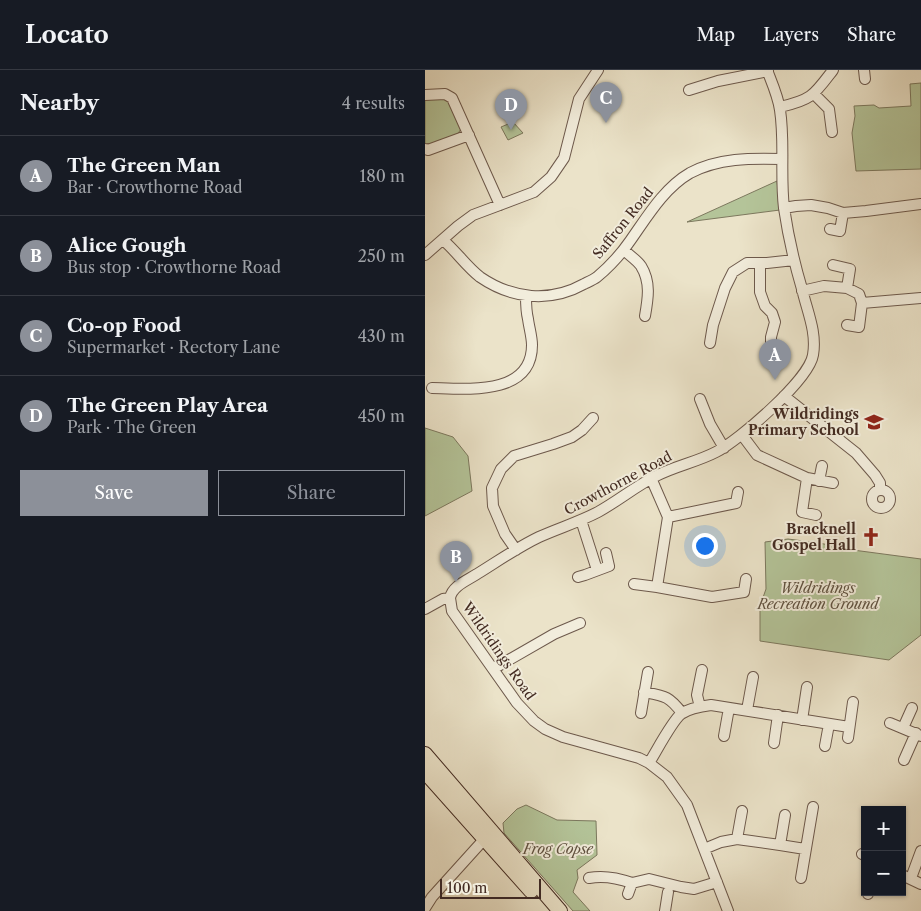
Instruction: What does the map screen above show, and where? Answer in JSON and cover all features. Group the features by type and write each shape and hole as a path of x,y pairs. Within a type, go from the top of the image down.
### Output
{"highway":[{"path":"425,754 548,911"},
{"path":"425,772 560,911"}],"street":[{"path":"425,255 473,215 534,192 546,182 564,158 579,100 598,70"},
{"path":"689,90 718,81 767,70"},
{"name":"Crowthorne Road","path":"425,608 443,599 450,598 452,592 465,581 539,537 600,511 651,478 709,456 724,448 742,435 784,396 807,370 813,357 814,335 794,260 784,208 780,107 767,70"},
{"path":"780,107 802,101 814,94 833,70"},
{"path":"425,95 445,94 453,98 500,204"},
{"path":"814,94 829,109 832,132"},
{"path":"425,149 428,150 469,135"},
{"name":"Saffron Road","path":"443,240 478,275 498,287 526,296 545,296 572,291 596,278 623,250 669,189 690,173 707,166 749,158 782,159"},
{"path":"784,208 811,205 843,213 921,204"},
{"path":"830,229 840,231 843,213"},
{"path":"623,250 640,265 647,278 649,292 645,316"},
{"path":"708,338 725,288 733,272 747,263 794,260"},
{"path":"760,263 760,292 765,306 772,313 775,322 771,337 771,347"},
{"path":"833,265 850,269 847,288"},
{"path":"802,291 824,286 847,288 859,294 862,303 859,327 847,325"},
{"path":"432,388 481,388 505,384 517,378 526,368 531,355 532,344 526,296"},
{"path":"862,303 921,298"},
{"path":"784,396 856,453 880,483 879,490"},
{"path":"700,399 710,424 724,448"},
{"path":"516,550 505,534 493,506 492,488 501,469 514,456 573,437 583,430 593,418"},
{"path":"742,435 757,455 807,478 833,483"},
{"path":"819,481 822,466"},
{"path":"651,478 668,517 657,587"},
{"path":"807,478 802,512 816,515"},
{"path":"668,517 736,503 737,492"},
{"path":"581,520 597,570"},
{"path":"578,577 609,566 606,553"},
{"path":"634,584 712,597 744,592 746,579"},
{"name":"Wildridings Road","path":"450,598 452,612 517,703 534,721 545,729 563,737 639,758 667,777 687,804 729,911"},
{"path":"493,669 554,634 580,622"},
{"path":"700,707 697,696 702,670"},
{"path":"641,713 648,672"},
{"path":"747,710 753,677"},
{"path":"802,720 807,687"},
{"path":"644,692 664,696 675,704 682,713"},
{"path":"649,763 682,713 700,707 711,705 779,715 829,724 849,733 853,702"},
{"path":"724,736 729,708"},
{"path":"903,728 912,708"},
{"path":"774,743 779,715"},
{"path":"891,723 918,735 905,760"},
{"path":"825,746 829,724"},
{"path":"801,878 813,808"},
{"path":"737,840 742,811"},
{"path":"780,845 785,815"},
{"path":"425,908 432,897 488,835"},
{"path":"704,849 721,842 737,840 805,850"},
{"path":"921,851 907,877 921,884"},
{"path":"589,878 605,877 633,883 649,879 694,889 717,882"},
{"path":"628,894 633,883"},
{"path":"665,911 669,892"}],"green space":[{"path":"921,83 921,169 856,171 852,133 855,116 854,106 874,105 879,108 911,106 910,84"},
{"path":"442,97 449,100 461,129 457,135 425,148 425,98"},
{"path":"513,122 523,133 508,140 501,127"},
{"path":"777,181 780,210 687,222"},
{"path":"425,428 453,437 468,456 472,491 425,516"},
{"name":"Wildridings Recreation Ground","path":"788,539 921,559 921,635 889,660 760,641 760,606 766,589 765,542"},
{"name":"Frog Copse","path":"526,805 557,820 596,821 597,855 577,870 578,878 573,892 590,911 573,911 504,833 503,823 517,809"}],"place":[{"name":"Co-op Food","path":"606,123"},
{"name":"The Green Play Area","path":"511,130"},
{"name":"The Green Man","path":"775,380"},
{"name":"Wildridings Primary School","path":"874,422"},
{"name":"Bracknell Gospel Hall","path":"871,537"},
{"name":"Alice Gough","path":"456,582"}]}
